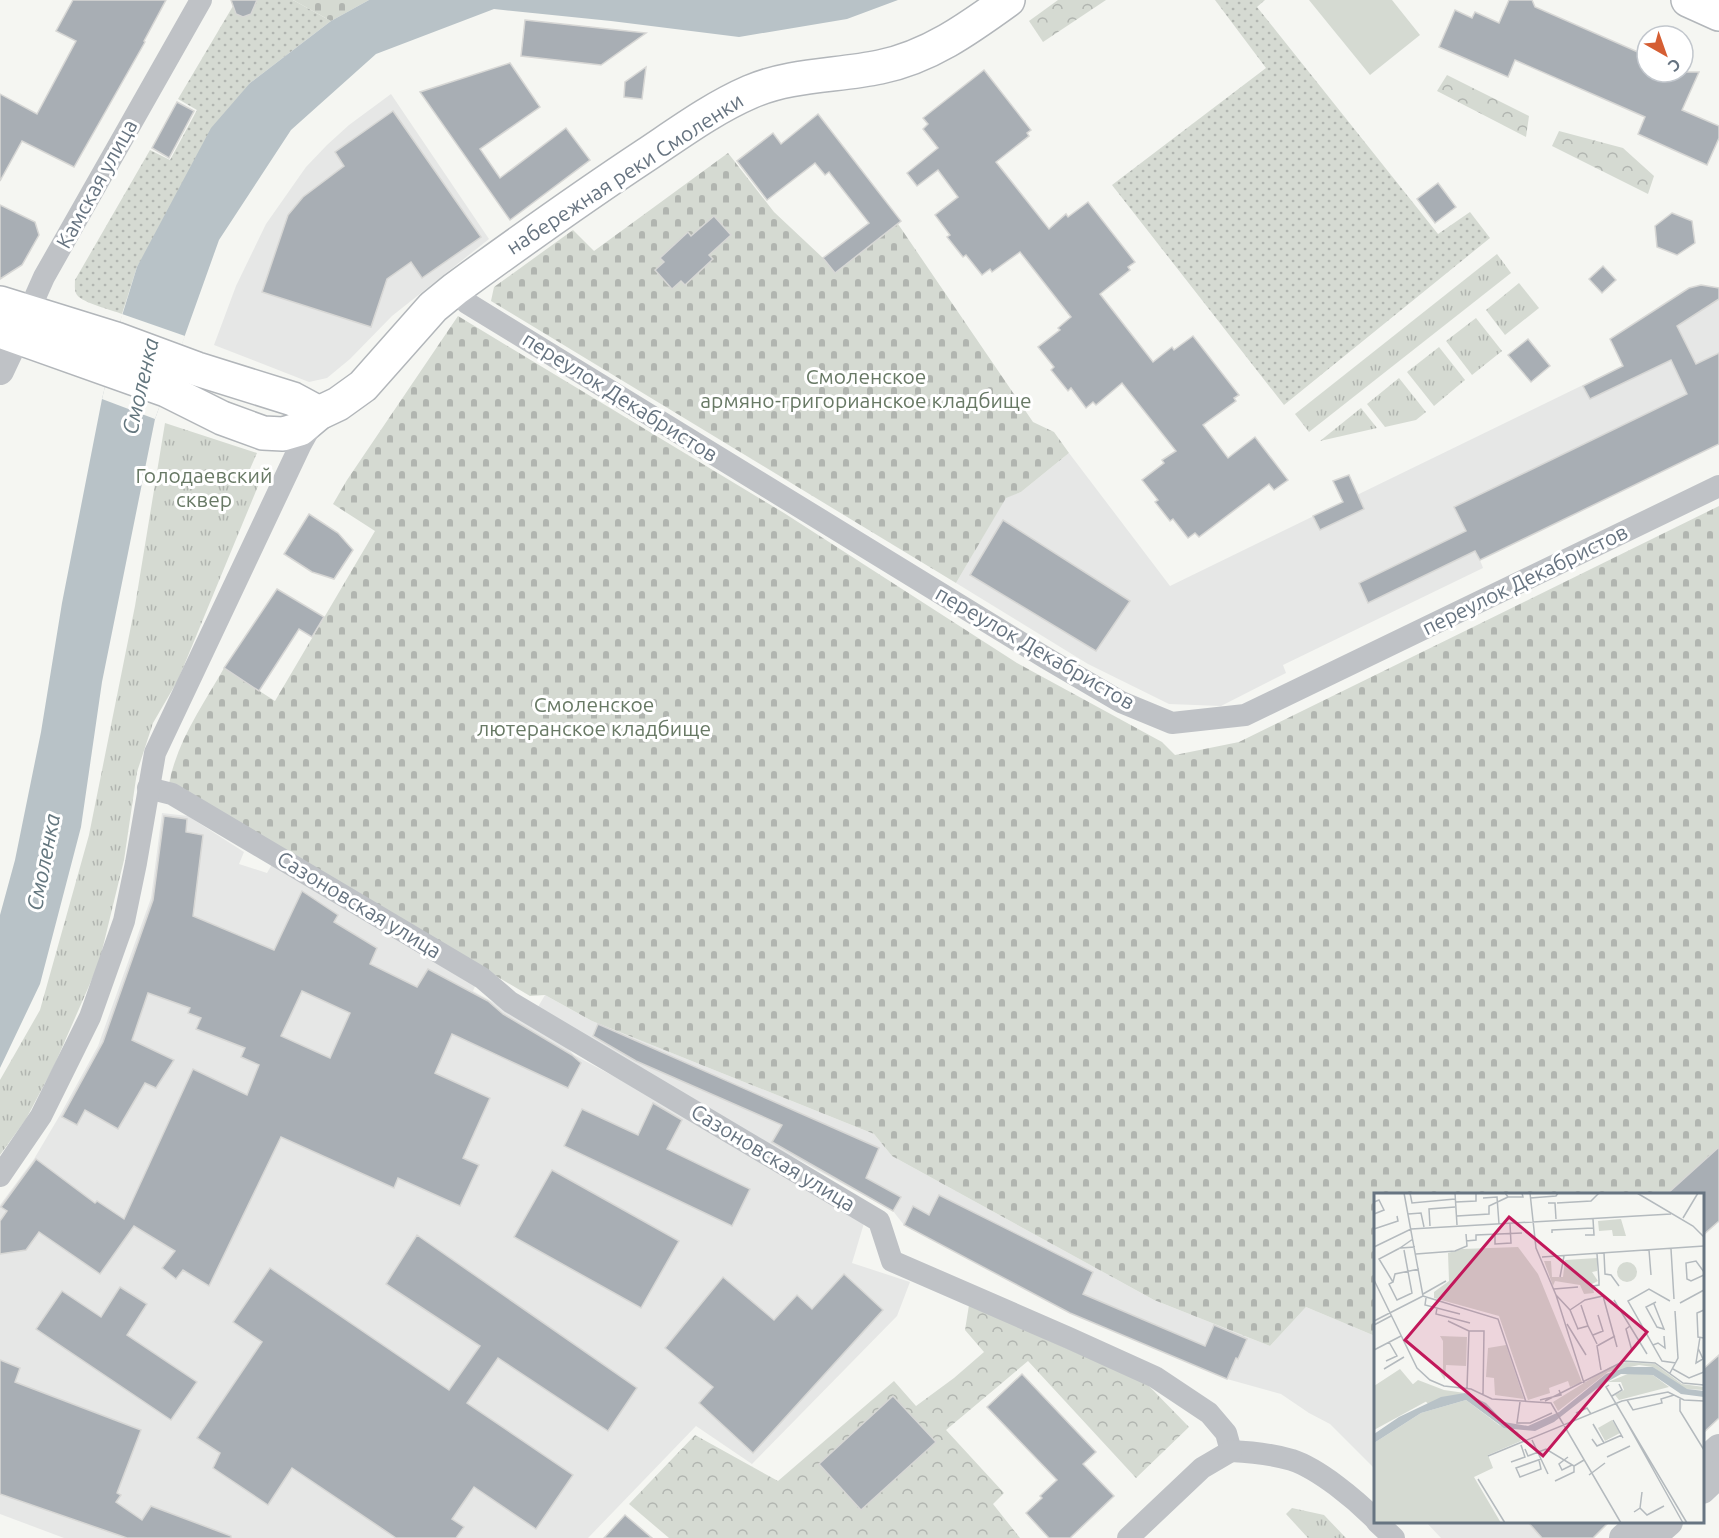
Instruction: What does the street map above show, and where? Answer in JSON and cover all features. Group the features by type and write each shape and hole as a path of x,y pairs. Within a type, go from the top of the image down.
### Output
{"main road":[{"name":"набережная реки Смоленки","path":"319,413 338,404 363,386 433,307 455,289 613,177 724,104 752,91 778,83 880,67 909,59 937,48 1008,0"},
{"path":"1688,0 1719,14"},
{"path":"11,321 171,375 292,399 319,413"}],"street":[{"name":"Камская улица","path":"0,371 11,321 44,277 201,0"},
{"name":"переулок Декабристов","path":"455,289 467,303 1036,652 1121,702 1172,723 1245,715 1719,486"},
{"path":"0,1176 41,1116 65,1072 90,1017 124,921 154,753 300,446 319,413"},
{"name":"Сазоновская улица","path":"148,788 172,794 482,978 510,1002 879,1221 891,1261 1069,1338 1165,1383 1209,1413 1226,1433 1231,1451"},
{"path":"1704,1461 1719,1448"},
{"path":"1128,1538 1202,1468 1231,1451 1262,1453 1294,1460 1328,1480 1355,1500 1374,1519"},
{"path":"1704,1488 1719,1474"},
{"path":"1378,1523 1394,1538"},
{"path":"1623,1538 1639,1523"},
{"path":"1652,1538 1667,1523"}],"shaded area":[{"path":"391,94 489,239 392,316 350,359 327,378 309,382 214,345 236,286 266,224 306,167 349,125"},
{"path":"1701,285 1719,288 1719,444 1480,560 1483,568 1283,665 1286,673 1221,706 1169,704 1088,664 956,583 1006,497 1021,492 1069,453 1170,586 1622,366 1610,339 1689,288"},
{"path":"162,813 188,816 244,852 239,864 267,873 274,861 476,984 473,991 559,1039 574,1055 684,1114 865,1220 852,1263 910,1282 897,1316 752,1464 696,1426 588,1538 64,1538 0,1514 0,1205 34,1159 98,1046 151,898"},
{"path":"545,995 592,1021 874,1134 892,1156 1154,1300 1270,1346 1306,1307 1374,1336 1374,1468 1330,1424 1281,1394 1227,1379 1070,1313 904,1225 893,1211 535,1012"},
{"path":"1427,1523 1528,1523 1542,1538 1441,1538"}],"green space":[{"path":"252,0 293,0 331,21 250,83 137,267 122,314 85,301 76,293 75,280 150,150 170,160 197,110 178,99 233,6 236,14 243,17 251,14 254,7"},
{"path":"293,0 369,0 331,21"},
{"path":"1058,0 1106,0 1043,42 1029,21"},
{"path":"1215,0 1265,0 1257,7 1438,234 1470,212 1490,238 1284,405 1112,185 1266,68"},
{"path":"1309,0 1392,0 1420,35 1370,75"},
{"path":"1447,75 1529,116 1526,137 1437,91"},
{"path":"1559,131 1623,148 1654,176 1648,194 1552,146"},
{"name":"Смоленское армяно-григорианское кладбище","path":"728,153 774,212 835,272 898,224 1033,422 1054,432 1069,453 1021,492 1006,498 956,583 491,301 494,287 573,230 594,251"},
{"path":"1497,254 1511,273 1309,432 1295,414"},
{"path":"1519,283 1539,308 1505,335 1486,310"},
{"name":"Смоленское лютеранское кладбище","path":"458,316 784,513 1017,663 1162,742 1175,755 1239,742 1719,506 1719,1147 1668,1193 1374,1193 1374,1336 1306,1307 1270,1346 1154,1300 892,1156 874,1134 592,1021 545,995 530,996 169,784 184,738 224,668 275,701 375,531 333,504"},
{"path":"1476,318 1502,351 1472,375 1446,341"},
{"path":"1439,347 1465,380 1434,406 1407,372"},
{"path":"1399,378 1426,412 1416,420 1385,427 1367,404"},
{"path":"1361,408 1377,428 1320,441"},
{"name":"Голодаевский сквер","path":"165,423 257,453 250,469 263,474 178,680 153,723 137,772 124,860 99,963 54,1066 26,1119 0,1155 0,1080 40,1010 89,835 135,606"},
{"path":"969,1305 1147,1384 1189,1427 1136,1478 1028,1361 946,1430 1004,1493 993,1504 1020,1538 669,1538 629,1504 695,1435 778,1481 894,1381 916,1406 984,1352 965,1330"},
{"path":"1292,1508 1324,1515 1346,1538 1308,1538 1286,1514"}],"water":[{"name":"Смоленка","path":"369,0 898,0 847,19 739,37 494,9 376,54 291,130 219,240 155,419 102,682 81,827 40,984 0,1068 0,915 15,860 41,732 62,603 102,399 121,319 137,267 211,128 250,83 331,21"}],"pier":[{"path":"122,314 185,336 155,419 102,399"}],"building":[{"path":"73,0 166,0 145,42 74,167 22,141 0,181 0,94 37,114 76,41 56,31"},
{"path":"231,0 257,0 251,14 243,17 236,14"},
{"path":"1509,0 1532,0 1535,7 1635,51 1635,84 1694,84 1682,110 1719,126 1719,138 1707,165 1638,134 1645,117 1515,60 1508,77 1439,47 1455,10 1472,18 1475,12 1499,23"},
{"path":"525,20 646,33 601,65 521,56"},
{"path":"510,63 540,107 480,149 500,178 566,128 590,160 510,220 420,92"},
{"path":"646,67 642,99 624,97 625,82"},
{"path":"984,70 1031,130 1027,133 1029,136 996,162 1049,229 1066,214 1068,217 1088,202 1135,262 1128,267 1130,270 1100,294 1153,362 1172,347 1174,350 1193,336 1239,395 1234,398 1236,401 1203,425 1228,458 1255,437 1288,480 1274,490 1269,484 1199,537 1195,533 1188,538 1173,519 1170,521 1155,502 1158,500 1142,480 1164,463 1162,460 1176,451 1122,383 1096,405 1093,402 1086,408 1071,388 1068,391 1051,370 1054,367 1038,347 1060,330 1058,328 1071,317 1020,252 992,272 990,269 982,275 947,237 950,235 935,215 958,197 938,170 917,186 907,173 938,148 923,129 928,124 923,118"},
{"path":"177,102 194,111 169,158 152,148"},
{"path":"393,111 481,237 422,278 411,262 387,279 371,327 262,292 288,215 303,197 344,166 335,152"},
{"path":"818,114 901,221 835,273 823,258 869,223 829,172 825,175 815,163 767,200 737,161 773,133 781,144"},
{"path":"1438,183 1456,207 1435,223 1417,199"},
{"path":"0,205 35,222 39,235 22,265 0,279"},
{"path":"1672,213 1692,221 1695,243 1677,255 1657,247 1655,226"},
{"path":"714,216 731,235 709,255 713,259 685,285 681,281 672,289 655,270 664,262 660,258 688,232 691,236"},
{"path":"1603,266 1616,280 1602,293 1589,279"},
{"path":"1701,285 1719,288 1719,299 1677,326 1696,364 1719,353 1719,444 1480,560 1475,551 1368,603 1359,583 1466,531 1454,507 1687,394 1671,360 1590,399 1583,386 1623,366 1610,339 1689,288"},
{"path":"1528,339 1550,366 1531,382 1508,355"},
{"path":"1349,475 1364,509 1320,530 1313,516 1343,502 1333,481"},
{"path":"309,514 338,533 353,550 334,579 312,572 284,554"},
{"path":"1003,520 1130,601 1096,651 970,575"},
{"path":"277,589 324,617 312,637 299,629 259,691 224,668"},
{"path":"164,816 187,819 186,832 203,835 193,916 274,950 302,891 338,915 334,922 377,948 370,964 417,987 428,969 488,1001 503,1014 572,1055 581,1063 568,1088 452,1034 435,1073 490,1098 463,1158 479,1165 460,1206 398,1178 394,1188 281,1137 209,1286 183,1270 176,1279 162,1268 175,1251 134,1226 100,1274 39,1232 26,1250 0,1254 0,1221 7,1211 1,1207 36,1159 95,1203 97,1201 124,1219 193,1069 247,1095 259,1065 241,1057 245,1048 196,1029 201,1018 188,1013 190,1008 148,993 132,1040 174,1060 156,1088 145,1083 118,1129 85,1110 77,1125 62,1117 103,1042 153,900","holes":["302,991 350,1013 330,1058 281,1036"]},
{"path":"598,1024 879,1148 866,1178 901,1197 893,1211 772,1142 782,1125 636,1061 593,1036"},
{"path":"653,1103 682,1120 667,1149 750,1189 732,1226 564,1146 582,1109 638,1135"},
{"path":"1719,1147 1719,1221 1704,1234 1704,1193 1668,1193"},
{"path":"552,1170 679,1241 641,1308 514,1237"},
{"path":"939,1195 1093,1272 1083,1294 1205,1346 1214,1325 1247,1339 1227,1379 1070,1313 904,1225 913,1206 929,1215"},
{"path":"417,1235 637,1388 608,1431 498,1358 467,1403 573,1475 536,1529 474,1487 452,1519 464,1527 456,1538 396,1538 292,1468 268,1505 213,1468 220,1453 197,1438 262,1342 233,1322 270,1268 449,1390 480,1346 386,1284"},
{"path":"844,1274 883,1310 753,1453 699,1403 713,1387 665,1348 723,1277 774,1320 797,1295 812,1309"},
{"path":"120,1287 147,1304 127,1335 197,1382 171,1420 36,1329 62,1291 101,1317"},
{"path":"1719,1355 1719,1418 1704,1432 1704,1368"},
{"path":"0,1360 20,1368 15,1382 141,1430 117,1493 121,1495 116,1502 142,1520 151,1506 231,1536 231,1538 127,1538 0,1494"},
{"path":"1022,1374 1096,1452 1083,1464 1114,1496 1070,1538 1049,1538 1026,1513 1057,1480 987,1407"},
{"path":"893,1396 936,1442 861,1510 819,1464"},
{"path":"625,1515 652,1538 604,1538"},
{"path":"1529,1523 1608,1523 1593,1538 1542,1538"}]}
